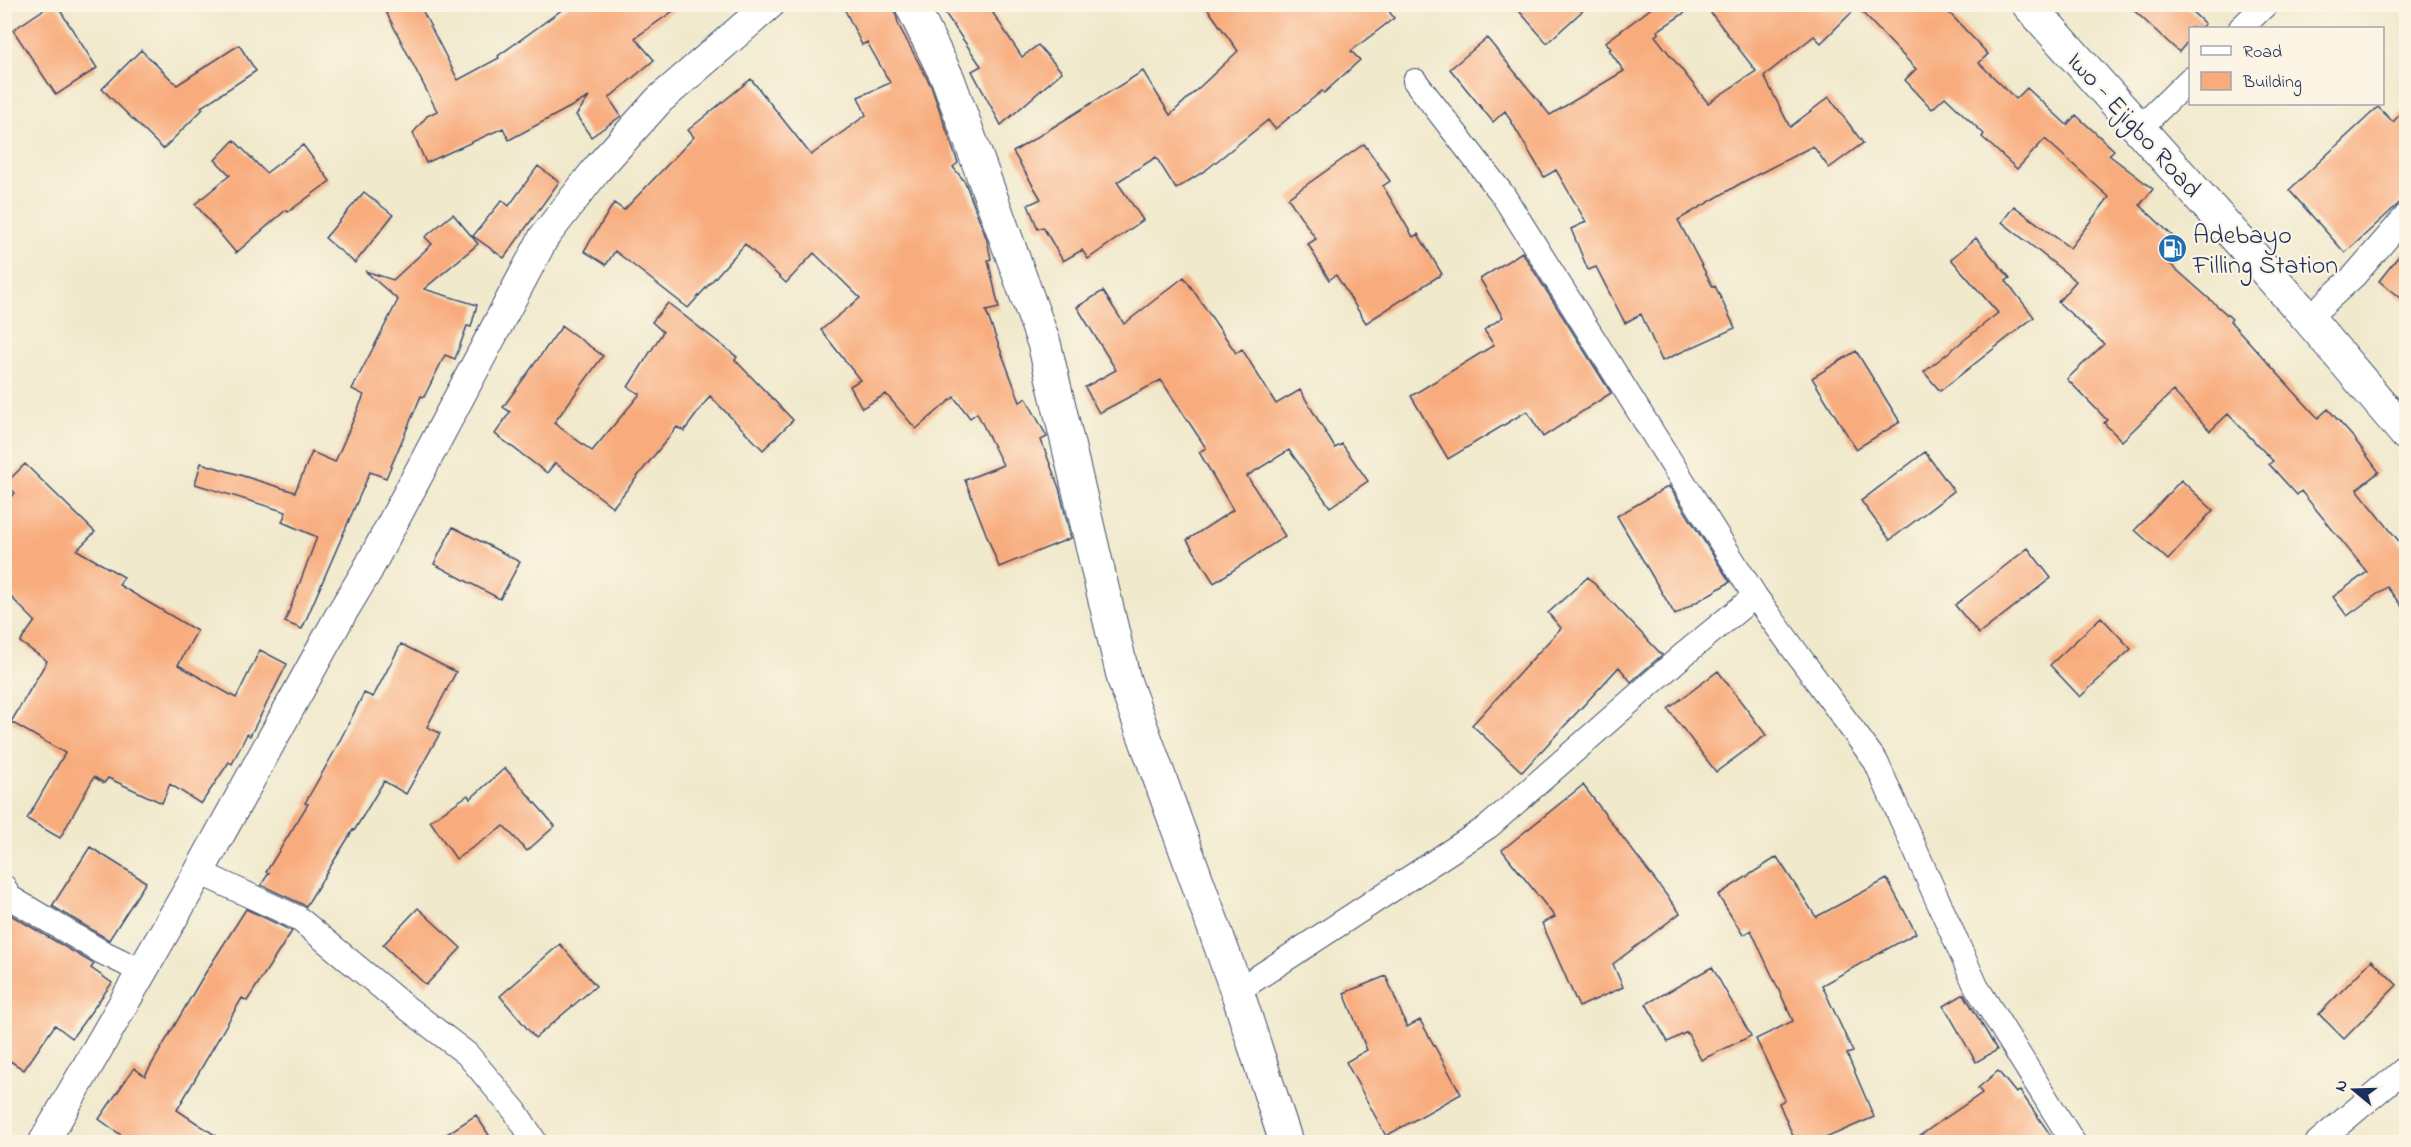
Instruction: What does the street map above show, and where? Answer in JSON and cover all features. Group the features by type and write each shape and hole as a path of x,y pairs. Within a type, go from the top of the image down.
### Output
{"main road":[{"path":"911,4 948,79 1044,343 1124,680 1237,991 1286,1143"},
{"name":"Iwo - Ejigbo Road","path":"2028,4 2308,318 2406,434"}],"street":[{"path":"44,1143 367,571 544,237 597,169 659,100 770,4"},
{"path":"2242,27 2266,4"},
{"path":"2140,128 2189,80"},
{"path":"1415,81 1503,195 1755,596 1876,762 1976,986 2073,1143"},
{"path":"2308,318 2354,276 2406,216"},
{"path":"1237,991 1489,826 1673,664 1755,596"},
{"path":"199,872 297,918 467,1054 516,1111 535,1143"},
{"path":"4,887 9,897 100,951 141,971"},
{"path":"2324,1141 2406,1068"}],"building":[{"path":"52,4 56,4 97,68 56,95 13,30"},
{"path":"382,4 419,4 458,80 499,58 498,56 570,4 683,4 635,38 654,60 609,98 621,116 591,137 576,115 589,97 509,140 503,128 426,163 413,133 427,116 437,111"},
{"path":"842,4 893,4 899,26 931,86 958,163 953,167 965,182 987,240 991,259 988,260 999,308 986,311 1020,402 1026,398 1047,437 1041,440 1059,488 1071,538 999,567 965,480 1003,465 977,413 970,418 954,397 916,429 886,394 862,408 850,386 860,380 821,330 860,298 814,253 786,283 745,244 688,308 615,251 606,265 584,251 614,203 624,210 694,137 688,130 751,79 811,155 866,115 858,97 890,83 867,42 862,45"},
{"path":"939,4 987,4 1022,57 1038,45 1062,72 1001,125 972,71 981,66"},
{"path":"1204,4 1384,4 1394,18 1351,51 1360,60 1324,93 1322,91 1275,129 1268,120 1206,170 1176,189 1156,157 1117,182 1143,220 1088,259 1082,250 1063,261 1043,227 1038,229 1028,205 1041,199 1013,152 1143,71 1170,115 1238,51"},
{"path":"1513,4 1590,4 1547,43"},
{"path":"1657,4 1698,4 1657,31 1659,33 1655,36 1708,103 1756,71 1704,4 1941,4 1988,54 1979,63 2016,99 2027,88 2067,125 2076,115 2114,150 2109,155 2153,189 2140,205 2184,247 2169,263 2232,319 2230,321 2318,418 2328,409 2353,437 2379,472 2357,489 2406,550 2406,612 2387,587 2347,616 2333,597 2367,572 2301,491 2297,495 2269,464 2273,461 2228,414 2210,431 2173,391 2122,441 2104,423 2107,420 2067,379 2104,344 2058,302 2076,281 2002,222 2014,206 2070,248 2109,197 2045,139 2017,169 1982,137 1984,134 1945,97 1932,109 1905,80 1916,69 1857,7 1821,43 1814,36 1764,76 1790,127 1829,97 1863,143 1829,168 1813,146 1743,182 1678,220 1713,287 1715,286 1735,328 1662,361 1641,314 1625,323 1596,267 1588,270 1571,229 1586,222 1556,170 1544,177 1505,111 1493,122 1450,69 1487,38 1550,115 1624,71 1606,42"},
{"path":"2127,4 2184,4 2205,24 2201,27 2189,27 2189,40 2179,52"},
{"path":"239,45 256,71 201,107 203,109 163,149 102,89 141,50 177,85"},
{"path":"2378,107 2393,122 2406,108 2406,197 2345,253 2289,190"},
{"path":"234,140 266,173 303,145 330,181 288,212 286,210 236,253 195,204 230,175 215,160"},
{"path":"1364,144 1390,181 1383,186 1413,237 1418,234 1442,274 1366,323 1336,275 1329,280 1308,244 1316,239 1288,198"},
{"path":"538,166 559,182 504,258 473,236 502,200 509,206"},
{"path":"364,192 393,215 355,263 325,238"},
{"path":"453,214 478,244 424,289 477,305 471,327 467,326 455,359 445,355 424,397 421,396 386,478 370,472 302,629 285,622 317,537 282,522 286,512 195,484 201,463 295,492 312,452 335,462 364,395 352,389 398,300 365,271 393,280 432,244 425,237"},
{"path":"1976,238 2010,278 2006,281 2034,317 1940,391 1924,372 1998,313 1951,259"},
{"path":"2406,247 2406,303 2379,281"},
{"path":"1522,252 1611,393 1543,437 1527,411 1448,459 1411,396 1494,345 1484,330 1503,317 1480,279"},
{"path":"1184,277 1236,353 1242,349 1276,404 1300,390 1335,448 1342,444 1368,481 1330,507 1289,450 1247,476 1285,536 1214,583 1187,540 1233,510 1199,452 1206,448 1161,380 1099,413 1085,387 1116,370 1077,307 1103,291 1124,324"},
{"path":"668,303 737,357 735,360 793,420 763,450 710,396 684,431 677,427 613,507 555,463 547,473 495,434 510,412 503,407 562,326 603,356 554,423 592,451 640,394 628,387 663,332 652,322"},
{"path":"1856,351 1900,422 1856,449 1812,378"},
{"path":"1925,452 1954,491 1890,540 1861,501"},
{"path":"25,464 95,532 77,550 124,577 119,585 197,631 178,665 236,698 260,650 287,664 250,736 247,734 232,764 229,762 201,804 170,784 162,803 108,778 104,783 94,777 60,838 27,819 65,753 11,722 47,661 20,642 35,621 4,590 4,503 15,493 5,484"},
{"path":"2181,480 2213,510 2168,560 2135,530"},
{"path":"1669,486 1730,582 1675,615 1617,516"},
{"path":"453,527 520,562 500,599 434,564"},
{"path":"2028,548 2051,578 1979,634 1955,605"},
{"path":"1588,577 1662,655 1631,682 1619,667 1522,772 1472,725 1561,628 1548,613"},
{"path":"2101,617 2131,649 2080,697 2050,665"},
{"path":"401,644 456,672 427,727 440,733 406,794 384,781 306,906 261,885 269,873 266,872 308,804 305,803 364,693 373,697"},
{"path":"1718,671 1766,735 1716,772 1668,709"},
{"path":"505,768 555,826 527,851 504,826 456,859 430,821 468,795 470,799"},
{"path":"1583,785 1680,913 1613,964 1623,987 1579,1007 1542,923 1555,917 1502,850"},
{"path":"90,847 146,882 109,940 52,906"},
{"path":"1777,857 1816,917 1887,879 1916,933 1822,985 1853,1052 1847,1054 1874,1117 1814,1143 1796,1143 1779,1103 1785,1100 1756,1039 1793,1021 1751,930 1743,935 1718,895"},
{"path":"418,908 461,948 426,985 383,945"},
{"path":"246,909 292,931 247,1001 242,998 177,1110 227,1143 132,1143 99,1119 134,1068 145,1076"},
{"path":"4,911 94,964 91,968 112,983 72,1038 55,1025 24,1070 4,1057"},
{"path":"560,944 596,986 535,1038 500,996"},
{"path":"2372,960 2397,985 2344,1039 2319,1014"},
{"path":"1712,967 1751,1036 1701,1060 1687,1032 1668,1042 1646,1004"},
{"path":"1386,976 1407,1027 1420,1020 1461,1094 1386,1136 1346,1062 1367,1050 1344,993"},
{"path":"1964,994 1997,1050 1976,1062 1944,1006"},
{"path":"1998,1071 2016,1093 2020,1091 2056,1143 1909,1143 1982,1093 1978,1088"},
{"path":"476,1115 494,1143 433,1143"}],"place":[{"name":"Adebayo Filling Station","path":"2172,249"}]}
